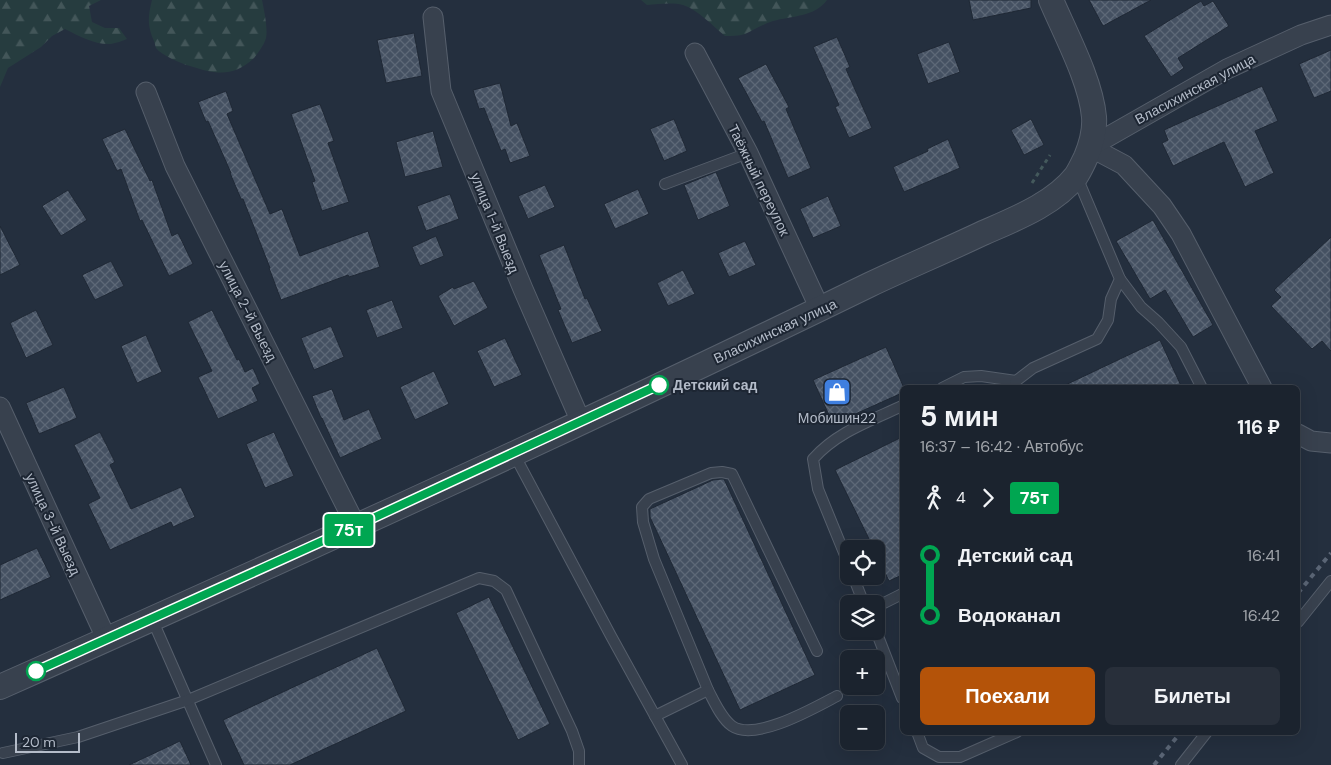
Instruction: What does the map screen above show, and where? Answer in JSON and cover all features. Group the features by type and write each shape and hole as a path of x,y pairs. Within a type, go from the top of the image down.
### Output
{"street":[{"name":"Власихинская улица","path":"0,687 514,454 876,282 1034,210 1060,192 1076,176 1090,147 1094,120 1091,97 1051,0"},
{"name":"улица 1-й Выезд","path":"433,17 441,91 523,289 581,422"},
{"name":"Власихинская улица","path":"1090,147 1227,69 1301,35 1331,25"},
{"name":"Таёжный переулок","path":"695,53 748,153 820,309"},
{"name":"улица 2-й Выезд","path":"146,92 175,166 356,526"},
{"path":"1090,147 1124,165 1162,206 1181,234 1260,385"},
{"name":"улица 3-й Выезд","path":"0,407 107,640"},
{"path":"1300,435 1311,441 1331,443"}],"lane":[{"path":"665,184 748,153"},
{"path":"1076,176 1120,279 1141,307 1181,347 1200,385"},
{"path":"948,385 964,377 973,376 1015,384 1033,368 1097,339 1108,320 1111,299 1120,279"},
{"path":"840,543 818,490 813,459 823,448 843,433 900,407"},
{"path":"514,454 682,765"},
{"path":"816,651 732,474 722,472 711,473 649,499 642,507 643,522 654,559 708,690 718,710 731,725 743,730 764,729 790,719 837,696"},
{"path":"3,753 78,737 188,700 479,578 494,581 506,590 572,731 578,751 579,765"},
{"path":"1300,620 1331,581"},
{"path":"885,602 900,595"},
{"path":"152,619 216,765"},
{"path":"879,640 900,693"},
{"path":"655,716 708,690"},
{"path":"918,735 923,748 939,757 960,757 1010,735"},
{"path":"1181,765 1205,735"}],"green space":[{"path":"0,0 101,0 89,6 92,22 105,28 119,28 127,39 105,44 87,40 65,29 52,36 41,47 8,68 0,87"},
{"path":"152,0 262,0 266,38 254,58 239,69 224,73 186,65 167,56 156,48 149,25"},
{"path":"641,0 827,0 822,6 809,13 773,21 743,35 725,36 689,7 675,4 647,5"}],"building":[{"path":"969,0 1031,0 1031,8 973,20"},
{"path":"1089,0 1151,0 1103,26"},
{"path":"1201,1 1204,6 1213,1 1229,26 1178,58 1184,68 1171,77 1144,36"},
{"path":"414,33 422,76 386,83 377,40"},
{"path":"837,37 850,67 846,69 872,128 849,138 835,107 839,105 813,47"},
{"path":"949,42 960,72 928,84 917,54"},
{"path":"1331,50 1331,91 1314,98 1299,64"},
{"path":"766,64 789,107 786,109 811,168 788,178 764,121 762,122 738,78"},
{"path":"500,83 511,126 517,123 530,156 510,163 505,149 501,151 484,108 479,109 473,90"},
{"path":"1262,86 1278,121 1255,131 1274,173 1245,187 1224,142 1173,166 1162,143 1168,140 1164,130"},
{"path":"226,91 233,111 227,114 270,214 282,209 300,256 368,231 380,267 349,277 348,275 281,300 243,199 241,199 198,102"},
{"path":"320,104 334,141 328,143 349,202 322,211 312,182 315,181 291,114"},
{"path":"674,119 687,151 664,161 650,129"},
{"path":"1031,119 1044,145 1024,155 1011,130"},
{"path":"125,129 150,181 152,180 172,236 178,233 193,264 169,276 142,220 140,221 121,169 117,171 102,139"},
{"path":"433,131 443,167 405,177 396,142"},
{"path":"948,139 960,168 904,192 893,167 928,151 927,149"},
{"path":"716,172 730,206 698,220 684,185"},
{"path":"545,185 555,207 528,219 518,196"},
{"path":"638,189 649,214 615,229 604,204"},
{"path":"68,190 87,220 61,236 42,206"},
{"path":"450,194 459,219 426,231 417,206"},
{"path":"828,196 841,226 813,238 800,209"},
{"path":"1153,220 1213,325 1193,337 1165,290 1150,299 1116,241"},
{"path":"0,226 20,265 0,275"},
{"path":"436,236 444,256 420,266 412,247"},
{"path":"1331,237 1331,351 1322,341 1312,349 1271,306 1281,297 1274,290"},
{"path":"745,241 756,265 729,277 718,253"},
{"path":"564,245 585,299 587,298 602,331 572,343 558,310 561,309 539,255"},
{"path":"111,261 124,286 95,300 82,275"},
{"path":"683,270 695,294 668,306 657,283"},
{"path":"474,281 488,308 454,326 438,296 453,287 454,289"},
{"path":"392,300 403,328 377,338 366,310"},
{"path":"36,310 53,345 26,358 10,323"},
{"path":"212,310 237,360 239,359 245,372 253,368 260,384 252,388 258,401 218,419 198,377 212,371 188,322"},
{"path":"331,326 344,357 314,370 301,338"},
{"path":"146,335 162,372 137,383 121,346"},
{"path":"505,338 522,375 494,387 477,351"},
{"path":"1160,340 1181,385 1065,385"},
{"path":"886,347 903,385 900,385 900,394 833,424 813,380"},
{"path":"434,371 449,404 415,420 400,387"},
{"path":"64,387 77,418 39,434 26,403"},
{"path":"332,389 344,420 369,409 382,439 340,458 312,396"},
{"path":"100,432 115,462 110,465 131,509 181,487 195,517 173,527 171,522 110,550 88,504 100,498 74,445"},
{"path":"274,432 294,476 265,488 246,444"},
{"path":"900,438 900,576 889,581 885,573 885,540 870,540 835,470"},
{"path":"724,479 815,675 740,710 650,517 650,509 713,480"},
{"path":"37,548 51,577 0,600 0,565"},
{"path":"489,597 550,724 518,740 456,613"},
{"path":"377,648 406,711 290,765 244,765 223,720"},
{"path":"180,741 191,765 129,765"}],"railway":[{"path":"1300,591 1331,553"},
{"path":"1154,765 1179,735"}],"bus line":[{"name":"75т","path":"36,671 514,454 659,385"}],"place":[{"name":"Детский сад","path":"659,385"},
{"name":"Мобишин22","path":"837,392"}]}
